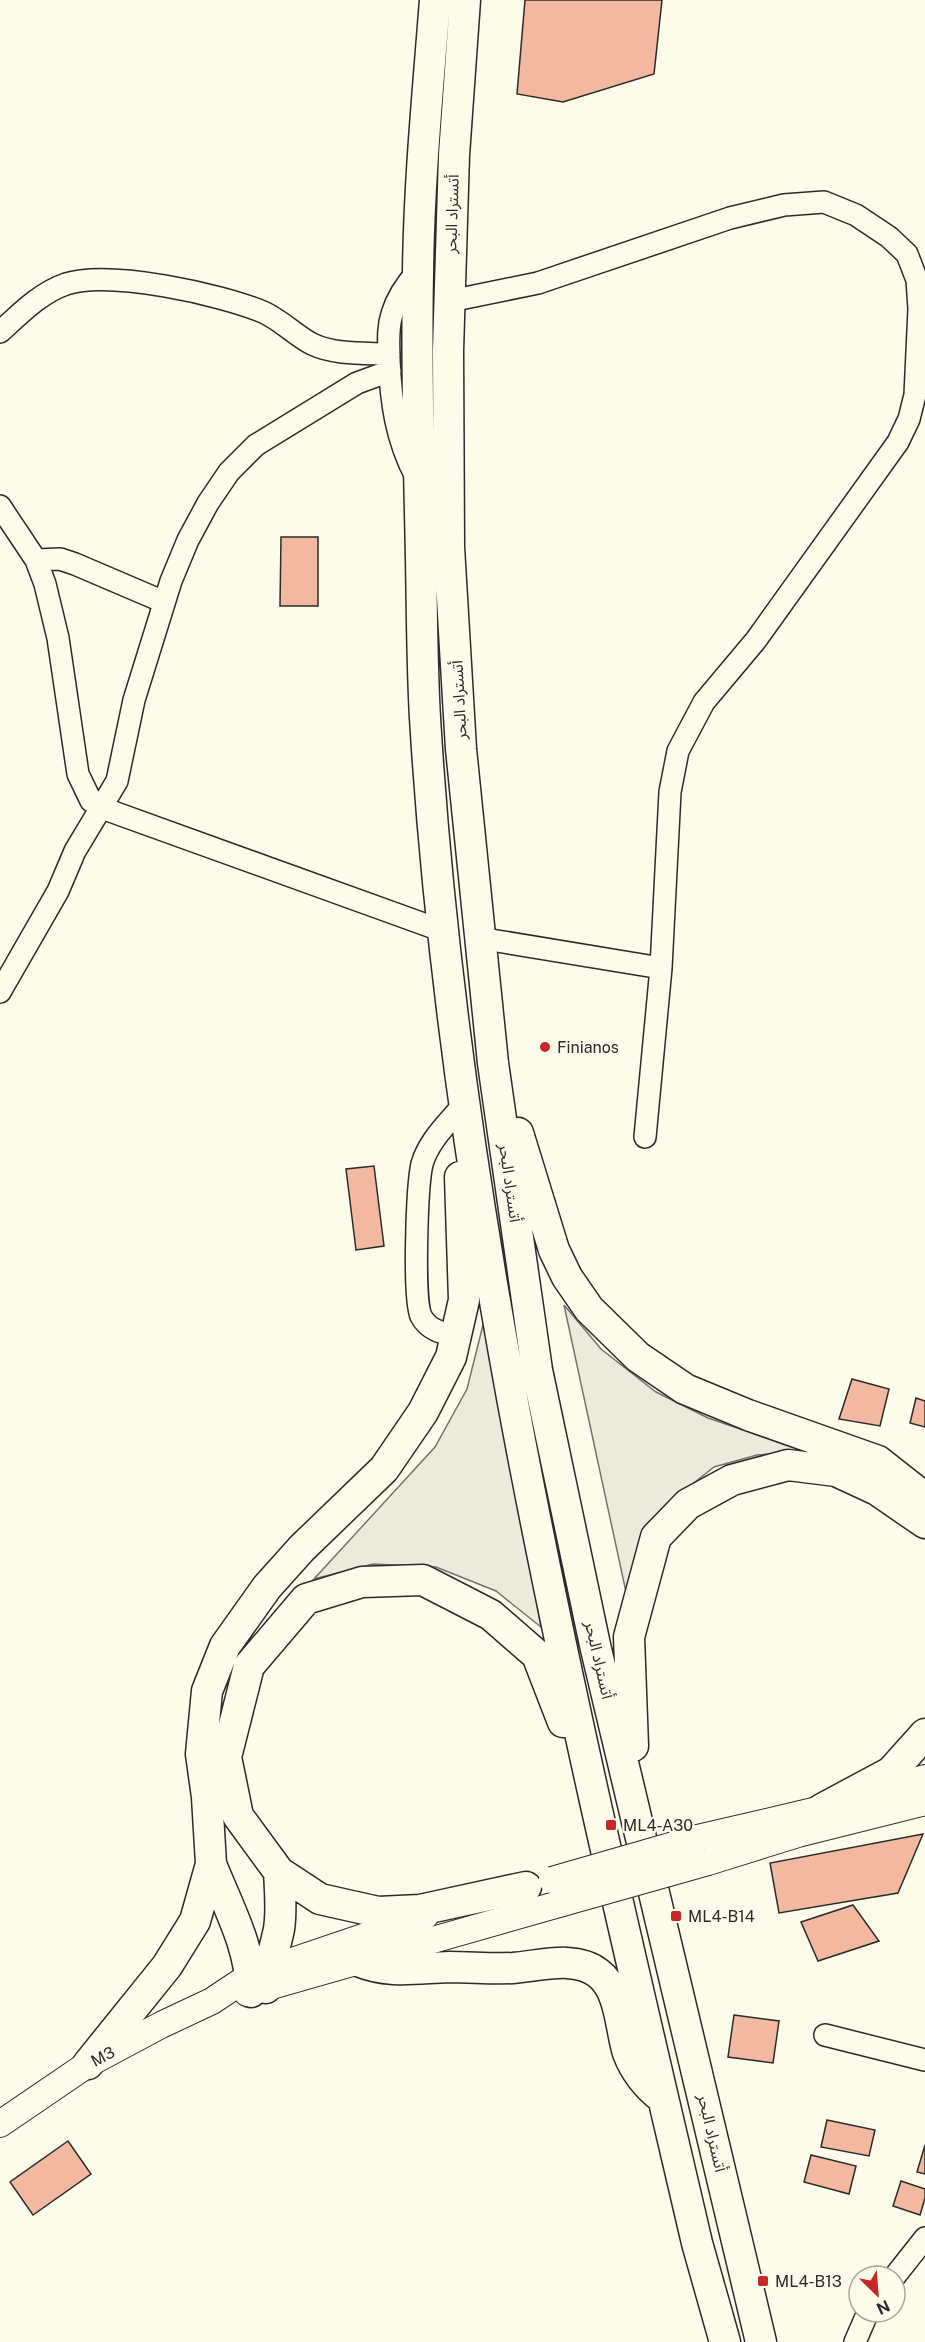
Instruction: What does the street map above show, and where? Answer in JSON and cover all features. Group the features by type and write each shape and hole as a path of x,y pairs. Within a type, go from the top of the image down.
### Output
{"highway":[{"name":"أتستراد البحر","path":"435,0 424,129 418,271 419,483 425,715 443,931 456,1045 505,1360 556,1624 697,2243 725,2342"},
{"name":"أتستراد البحر","path":"465,0 454,155 450,301 449,547 462,748 493,1063 537,1371 595,1645 761,2342"},
{"path":"259,1981 211,1864 207,1797 201,1754 207,1692 225,1646 274,1579 302,1548 384,1469 423,1412 451,1357 464,1300 456,1045"},
{"path":"493,1063 516,1126 554,1250 567,1277 589,1309 638,1357 685,1389 748,1415 878,1461 925,1498"},
{"path":"635,1809 629,1637 656,1537 688,1504 732,1480 788,1465 836,1471 877,1490 925,1523"},
{"path":"546,1890 420,1910 378,1912 320,1899 279,1872 238,1816 226,1756 249,1666 306,1599 362,1582 423,1580 491,1615 537,1655 597,1805"},
{"path":"822,1809 891,1772 925,1734"},
{"path":"88,2064 166,1966 195,1921 211,1864"},
{"path":"259,1981 279,1929 281,1909 279,1872"},
{"path":"358,1961 393,1970 451,1967 512,1968 570,1963 590,1967 604,1978 613,1992 627,2048 634,2066 642,2078 664,2099"}],"main road":[{"path":"259,1981 358,1961 546,1890 698,1838 822,1809 925,1778"},
{"path":"259,1981 401,1923 546,1890 708,1862 798,1834 925,1802"},
{"name":"M3","path":"0,2124 88,2064 161,2025 259,1981"}],"street":[{"path":"450,301 538,283 730,218 784,205 824,202 856,215 889,237 907,254 917,280 919,309 915,395 909,419 898,442 756,640 704,702 678,751 670,792 662,968 645,1137"},
{"path":"418,271 397,300 388,334 391,398 397,432 419,483"},
{"path":"0,332 34,302 52,290 80,281 96,279 175,288 248,306 282,322 313,344 389,363"},
{"path":"0,992 58,891 75,851 110,795 121,766 134,700 179,560 218,487 242,458 272,434 314,411 341,392 373,376 389,363"},
{"path":"0,506 36,560 45,584 58,638 78,774 90,801 102,808 443,931"},
{"path":"36,560 60,560 75,564 165,602"},
{"path":"479,938 662,968"},
{"path":"456,1336 436,1332 422,1318 416,1299 419,1195 423,1163 436,1134 458,1111"},
{"path":"825,2035 925,2060"},
{"path":"904,2264 925,2238"},
{"path":"855,2342 863,2324"}],"shaded area":[{"path":"564,1305 601,1349 656,1392 708,1418 804,1451 757,1455 714,1467 669,1503 626,1592"},
{"path":"487,1309 541,1627 496,1591 436,1567 373,1564 314,1579 435,1447 467,1389"}],"building":[{"path":"525,0 662,0 654,74 563,102 517,94"},
{"path":"281,537 318,537 318,606 280,606"},
{"path":"374,1166 384,1246 356,1250 346,1169"},
{"path":"852,1379 889,1389 880,1426 839,1419"},
{"path":"916,1398 925,1401 925,1427 910,1423"},
{"path":"923,1834 898,1893 779,1913 770,1863"},
{"path":"853,1905 879,1941 818,1961 801,1922"},
{"path":"734,2015 779,2021 773,2063 728,2057"},
{"path":"827,2120 875,2130 869,2156 821,2147"},
{"path":"68,2141 91,2174 33,2215 10,2182"},
{"path":"925,2145 925,2174 917,2172"},
{"path":"811,2155 856,2166 849,2194 804,2182"},
{"path":"901,2181 925,2189 920,2215 893,2206"}],"place":[{"name":"Finianos","path":"545,1047"},
{"name":"ML4-A30","path":"611,1825"},
{"name":"ML4-B14","path":"676,1916"},
{"name":"ML4-B13","path":"763,2281"}]}
